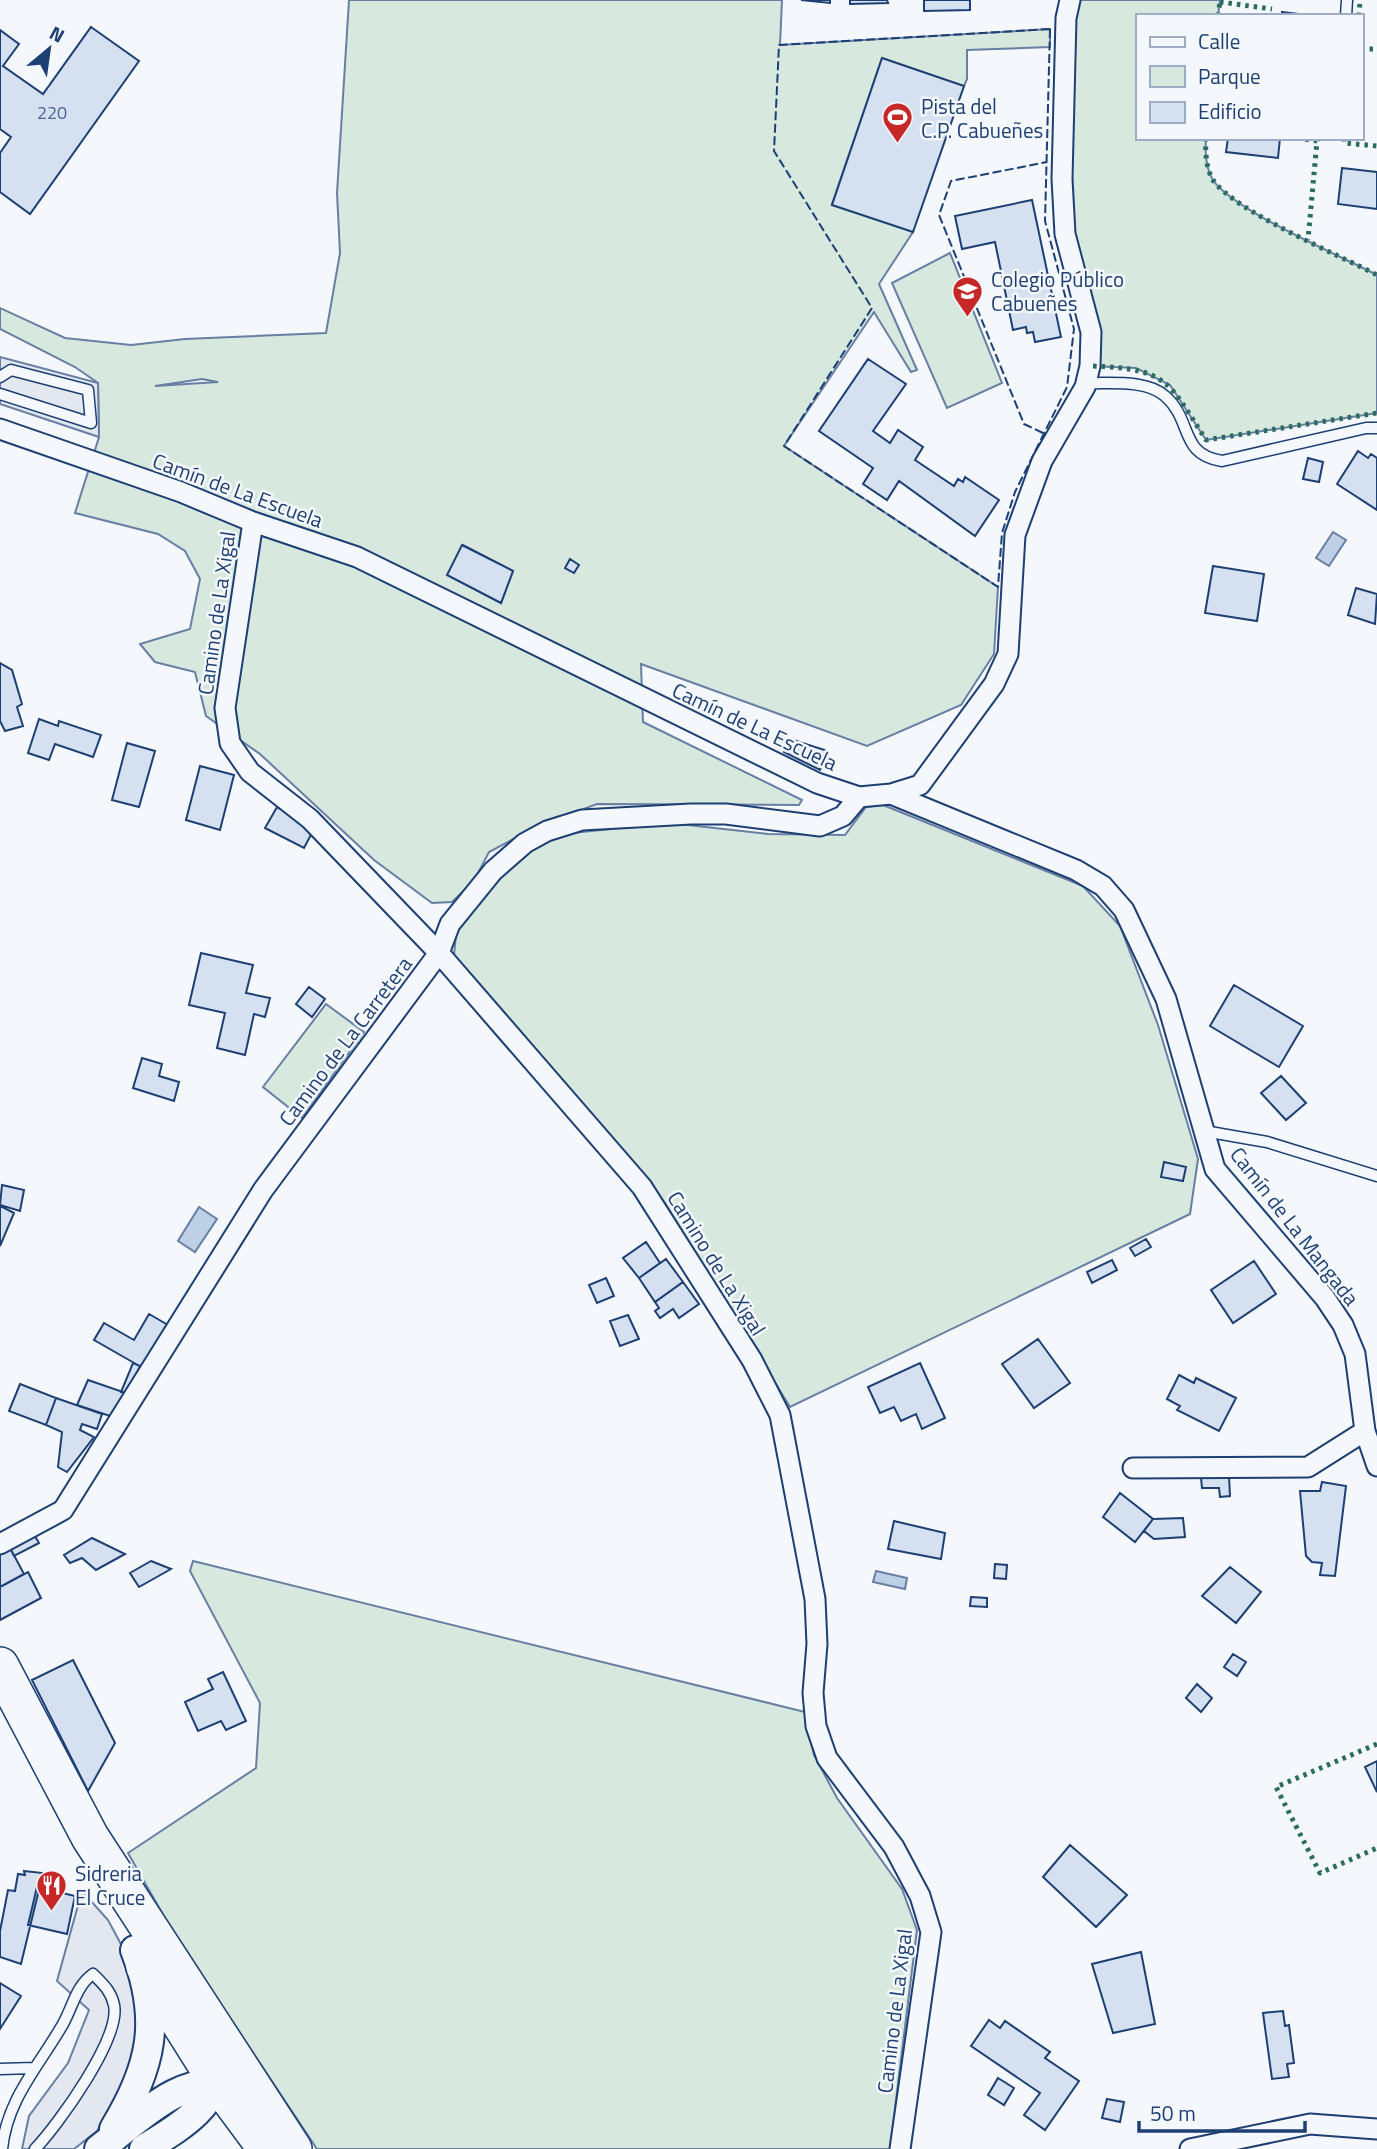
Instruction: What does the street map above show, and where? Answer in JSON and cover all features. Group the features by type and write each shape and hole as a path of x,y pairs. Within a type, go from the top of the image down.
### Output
{"highway":[{"path":"0,1666 218,2083 267,2149"},
{"path":"147,1947 293,2149"}],"street":[{"name":"Camín de La Escuela","path":"0,429 181,492 253,523 357,557 817,783 859,797 891,794 920,785 994,684 1008,654 1015,536 1026,499 1042,461 1086,383 1090,366 1091,332 1065,234 1062,179 1066,18 1069,0"},
{"name":"Camino de La Xigal","path":"253,523 225,708 230,743 250,772 310,819 439,954 642,1187 752,1360 780,1415 815,1599 817,1644 813,1693 816,1726 827,1758 894,1847 920,1896 931,1932 900,2149"},
{"name":"Camín de La Mangada","path":"891,794 1076,870 1102,886 1124,910 1167,999 1215,1169 1325,1297 1343,1325 1355,1354 1365,1431 1377,1466"},
{"name":"Camino de La Carretera","path":"0,1544 63,1510 263,1190 439,954 450,924 493,871 525,843 547,831 582,820 726,814 820,826 843,816 859,797"},
{"path":"1133,1468 1308,1467 1365,1431"},
{"path":"101,2148 140,2082 148,2050 151,2002 147,1947"},
{"path":"101,2148 163,2100 184,2089 218,2083 246,2098 286,2149"},
{"path":"144,2149 183,2125 209,2099 218,2083"},
{"path":"1190,2149 1310,2124 1377,2129"}],"lane":[{"path":"0,377 11,370 88,390 91,423 0,394"},
{"path":"1086,383 1139,385 1164,395 1180,416 1196,452 1209,459 1222,461 1366,428 1377,428"},
{"path":"1203,1131 1266,1142 1377,1175"},
{"path":"2,2149 15,2098 63,2024 82,1982 93,1975 107,1987 115,2008 103,2050 59,2124 35,2149"},
{"path":"0,2069 34,2068"}],"green space":[{"path":"349,0 782,0 780,45 1050,29 1050,47 967,50 967,79 964,86 882,58 832,204 913,232 879,284 917,370 911,372 874,312 784,446 998,587 994,654 961,705 867,746 641,664 643,722 802,800 799,805 597,804 538,826 489,852 474,881 452,902 432,903 374,860 260,754 206,716 195,672 155,662 140,644 190,629 200,579 185,551 158,534 75,513 99,437 98,383 75,367 0,329 0,308 65,338 131,345 185,339 326,333 340,253 337,193","holes":["202,379 218,382 155,386","463,545 513,571 501,603 448,575"]},
{"path":"1070,0 1220,0 1218,14 1136,14 1136,140 1206,140 1209,171 1213,180 1225,192 1264,218 1377,275 1377,413 1206,440 1170,385 1136,368 1090,366 1065,234"},
{"path":"950,253 1002,383 947,408 892,283"},
{"path":"883,805 1083,886 1120,926 1158,1025 1198,1159 1190,1214 790,1407 665,1203 454,955 457,925 511,867 552,835 670,823 768,834 845,835 866,807"},
{"path":"326,1004 364,1032 302,1118 263,1087"},
{"path":"193,1561 805,1712 814,1755 837,1798 902,1889 917,1930 890,2149 317,2149 174,1934 128,1853 256,1768 260,1703 190,1571"}],"shaded area":[{"path":"0,357 98,383 99,437 0,404"},
{"path":"82,1891 108,1920 123,1948 142,2005 126,2081 97,2131 74,2149 22,2149 29,2116 68,2063 89,2010 57,1981"}],"water":[{"path":"1333,532 1346,540 1329,566 1316,558"},
{"path":"199,1207 217,1219 195,1252 178,1241"},
{"path":"876,1571 907,1578 905,1589 873,1582"}],"building":[{"path":"801,0 830,0 830,3"},
{"path":"850,0 887,0 888,3 850,4"},
{"path":"924,0 970,0 970,10 924,11"},
{"path":"91,27 139,61 30,214 0,192 0,153 11,137 0,129 0,30 19,44 3,66 43,94"},
{"name":"Pista del C.P. Cabueñes","path":"882,58 964,86 913,232 832,205"},
{"path":"1228,140 1280,140 1278,158 1226,152"},
{"path":"1342,168 1377,172 1377,209 1338,204"},
{"path":"1032,200 1061,337 1035,342 1033,332 1027,333 1026,327 1013,330 995,242 962,249 955,216"},
{"path":"868,359 906,384 873,431 890,443 898,430 923,447 915,460 954,486 958,479 963,482 965,477 999,500 975,536 899,481 887,500 863,484 873,468 819,431"},
{"path":"1358,451 1368,458 1371,454 1377,458 1377,510 1337,484"},
{"path":"1308,458 1323,462 1319,482 1303,479"},
{"path":"462,545 513,571 501,603 447,575"},
{"path":"570,559 579,565 574,573 565,568"},
{"path":"1213,566 1264,574 1257,621 1205,613"},
{"path":"1356,588 1377,594 1375,624 1348,615"},
{"path":"0,663 12,670 22,704 17,707 23,726 5,731 0,721"},
{"path":"39,719 58,726 59,721 101,735 93,757 55,744 49,760 28,753"},
{"path":"790,739 828,751 820,770 784,752"},
{"path":"127,743 155,751 139,807 112,800"},
{"path":"200,766 234,775 220,830 186,820"},
{"path":"277,807 315,827 304,848 265,828"},
{"path":"201,953 253,965 246,993 270,998 265,1017 254,1014 245,1055 217,1048 225,1013 189,1005"},
{"path":"1234,985 1303,1026 1279,1067 1210,1026"},
{"path":"309,987 325,999 312,1017 296,1004"},
{"path":"142,1058 162,1064 159,1076 179,1082 174,1101 133,1088"},
{"path":"1281,1076 1306,1103 1286,1120 1261,1093"},
{"path":"1164,1162 1186,1167 1183,1181 1161,1177"},
{"path":"2,1185 24,1190 20,1211 0,1205"},
{"path":"0,1206 14,1213 0,1246"},
{"path":"1146,1239 1151,1247 1135,1256 1130,1248"},
{"path":"646,1242 660,1263 639,1278 623,1258"},
{"path":"666,1259 683,1282 655,1302 639,1278"},
{"path":"1112,1260 1117,1270 1092,1283 1087,1272"},
{"path":"1254,1261 1276,1294 1233,1323 1211,1290"},
{"path":"606,1278 614,1296 597,1303 589,1285"},
{"path":"683,1282 699,1304 679,1318 673,1309 660,1318 655,1311 659,1308 655,1302"},
{"path":"149,1314 168,1325 143,1368 94,1340 104,1323 134,1340"},
{"path":"628,1315 639,1339 620,1346 610,1321"},
{"path":"1038,1339 1070,1383 1034,1408 1002,1364"},
{"path":"133,1363 140,1366 128,1394 121,1392"},
{"path":"920,1363 945,1418 922,1429 916,1414 901,1421 894,1407 880,1413 868,1387"},
{"path":"1179,1375 1194,1383 1196,1378 1236,1398 1219,1431 1177,1410 1180,1406 1167,1399"},
{"path":"88,1380 126,1393 116,1418 77,1405"},
{"path":"20,1384 56,1398 46,1425 9,1411"},
{"path":"56,1398 102,1414 97,1429 82,1424 80,1430 94,1437 67,1472 58,1467 62,1432 46,1425"},
{"path":"1229,1476 1230,1496 1220,1497 1219,1488 1202,1488 1201,1478"},
{"path":"1322,1482 1346,1486 1335,1576 1320,1575 1322,1563 1312,1562 1306,1556 1300,1491 1320,1491"},
{"path":"1120,1493 1153,1519 1135,1542 1103,1517"},
{"path":"1183,1518 1185,1537 1154,1539 1144,1531 1153,1519"},
{"path":"894,1521 945,1533 941,1559 888,1549"},
{"path":"33,1533 39,1543 14,1556 9,1546"},
{"path":"92,1538 125,1554 96,1570 82,1558 70,1563 64,1555"},
{"path":"9,1546 24,1574 0,1587 0,1550"},
{"path":"151,1561 171,1569 139,1587 130,1573"},
{"path":"995,1564 1007,1565 1006,1579 994,1578"},
{"path":"1230,1567 1261,1592 1236,1623 1202,1596"},
{"path":"28,1572 41,1598 0,1620 0,1587"},
{"path":"971,1597 987,1598 987,1607 970,1606"},
{"path":"1233,1654 1246,1662 1237,1676 1224,1667"},
{"path":"73,1660 115,1743 88,1791 32,1680"},
{"path":"223,1672 246,1721 226,1730 221,1721 198,1731 185,1702 213,1689 208,1679"},
{"path":"1197,1684 1212,1698 1201,1712 1186,1698"},
{"path":"1377,1761 1377,1792 1365,1767"},
{"path":"1070,1845 1127,1895 1096,1927 1043,1877"},
{"path":"24,1871 43,1873 21,1964 0,1957 0,1931 8,1890 15,1891 18,1874 25,1875"},
{"path":"37,1887 75,1896 67,1934 28,1925"},
{"path":"1141,1952 1155,2024 1113,2033 1092,1964"},
{"path":"0,1983 21,1996 0,2029"},
{"path":"1283,2011 1285,2026 1289,2025 1294,2063 1287,2064 1289,2077 1272,2079 1263,2013"},
{"path":"989,2020 1000,2028 1005,2021 1050,2052 1045,2058 1079,2081 1045,2130 1024,2115 1040,2093 971,2046"},
{"path":"998,2078 1014,2088 1004,2105 988,2095"},
{"path":"1107,2099 1124,2102 1120,2122 1102,2118"}],"hedge":[{"path":"1359,14 1360,0"},
{"path":"1218,14 1220,1"},
{"path":"1220,2 1272,9"},
{"path":"1363,49 1377,49"},
{"path":"1206,140 1209,171 1213,180 1225,192 1264,218 1377,275"},
{"path":"1308,240 1317,141 1310,140"},
{"path":"1344,140 1344,143 1377,146"},
{"path":"1093,366 1137,371 1152,375 1163,382 1183,404 1206,440 1377,413"},
{"path":"1377,1744 1276,1787 1320,1873 1377,1848"}],"fence":[{"path":"1050,29 1045,221 1074,329 1067,387 1015,492 1002,533 998,587 784,446 872,308 774,151 779,45 1050,29"},
{"path":"1043,433 1024,424 939,215 951,181 1047,162"}],"place":[{"name":"Pista del C.P. Cabueñes","path":"898,145"},
{"name":"Colegio Público Cabueñes","path":"968,318"},
{"name":"Sidreria El Cruce","path":"52,1912"}]}
